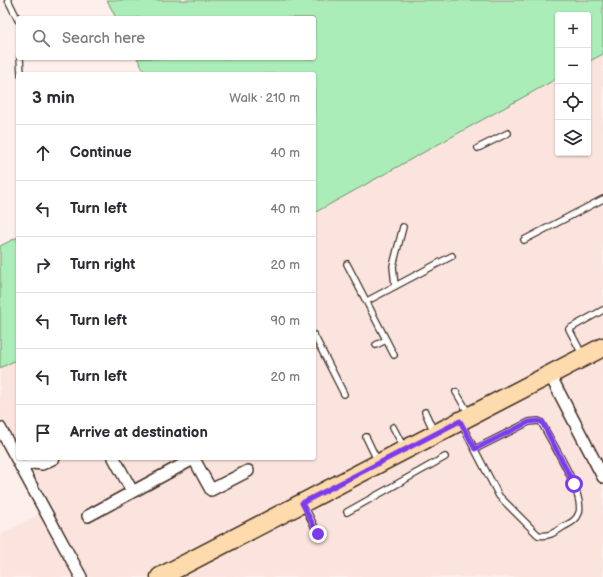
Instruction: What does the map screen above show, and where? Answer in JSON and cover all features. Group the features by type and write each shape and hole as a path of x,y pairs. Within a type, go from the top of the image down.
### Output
{"main road":[{"path":"160,577 603,347"}],"street":[{"path":"550,375 603,477"},
{"path":"0,428 16,447"},
{"path":"50,460 42,464 29,463 81,577"},
{"path":"115,460 132,491"},
{"path":"88,516 190,460"},
{"path":"195,460 211,490 248,471"}],"lane":[{"path":"8,0 16,16"},
{"path":"20,60 21,72"},
{"path":"478,148 508,133"},
{"path":"524,240 603,199"},
{"path":"395,286 393,266 403,227"},
{"path":"367,301 452,256"},
{"path":"347,264 394,354"},
{"path":"584,357 568,328 603,310"},
{"path":"316,340 344,394"},
{"path":"376,345 386,340"},
{"path":"456,392 475,449 499,496 538,535 545,536 551,534 574,521 579,512 580,505 574,484 542,422 529,422 475,449"},
{"path":"425,412 436,434"},
{"path":"393,427 405,450"},
{"path":"366,437 379,464"},
{"path":"347,512 445,457"},
{"path":"302,503 318,534"}],"shaded area":[{"path":"603,54 603,577 0,577 0,535 42,512 0,432 0,368 16,360 16,460 316,460 316,212 555,80 555,156 591,156 591,60"}],"green space":[{"path":"107,0 603,0 603,54 591,60 591,12 555,12 555,80 316,212 316,72 145,72 138,60 316,60 316,16 115,16"},
{"path":"16,238 16,360 0,368 0,246"}],"route":[{"path":"318,534 302,503 460,421 475,449 529,422 542,422 574,484"}]}
